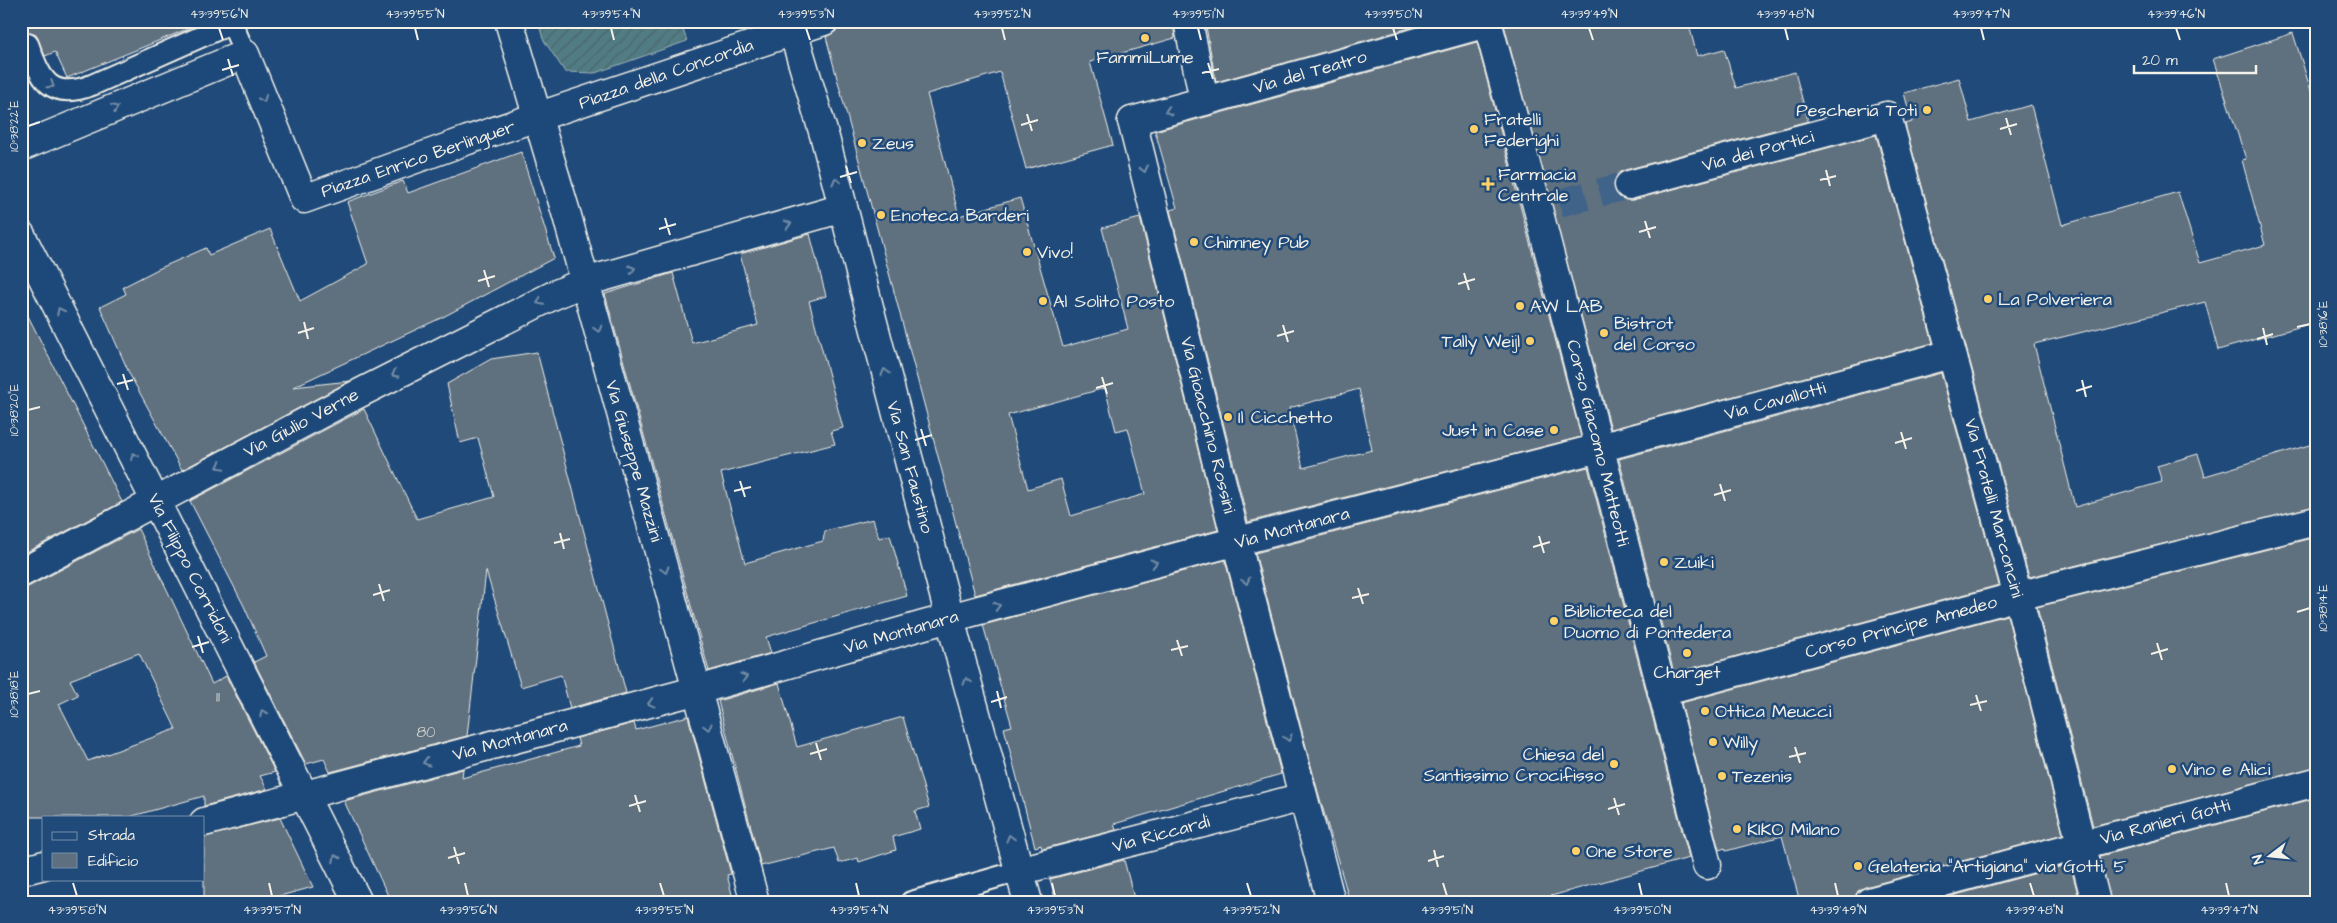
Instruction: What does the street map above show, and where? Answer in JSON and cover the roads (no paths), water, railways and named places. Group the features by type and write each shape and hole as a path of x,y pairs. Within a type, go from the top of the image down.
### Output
{"street":[{"name":"Via Giuseppe Mazzini","path":"509,21 585,282 755,902"},
{"name":"Piazza della Concordia","path":"538,118 824,21"},
{"path":"1188,21 1204,101"},
{"name":"Via del Teatro","path":"1132,121 1487,22"},
{"name":"Corso Giacomo Matteotti","path":"1487,22 1548,206 1599,448 1707,864"},
{"name":"Via San Faustino","path":"793,31 843,208 950,618 1028,902"},
{"name":"Piazza Enrico Berlinguer","path":"245,54 304,199 423,155 538,118"},
{"path":"21,147 245,54"},
{"name":"Via dei Portici","path":"1629,185 1887,116"},
{"name":"Via Fratelli Marconcini","path":"1887,116 2018,596 2096,902"},
{"name":"Via Gioacchino Rossini","path":"1132,121 1237,542 1331,902"},
{"path":"585,282 843,208"},
{"name":"Via Filippo Corridoni","path":"21,235 358,902"},
{"name":"Via Giulio Verne","path":"21,573 456,343 585,282"},
{"name":"Via Cavallotti","path":"1599,448 1951,354"},
{"name":"Via Montanara","path":"205,822 698,690 950,618 1599,448"},
{"name":"Corso Principe Amedeo","path":"1662,692 2018,596 2316,521"},
{"name":"Via Ranieri Gotti","path":"1869,902 2316,782"},
{"name":"Via Riccardi","path":"1019,871 1303,797"},
{"path":"21,871 42,866"}],"lane":[{"path":"28,44 44,80 58,90 72,91 92,85 231,22"},
{"name":"Piazza Enrico Berlinguer","path":"231,22 245,54"},
{"path":"911,902 1019,871"}],"tunnel":[{"path":"1559,203 1629,185"}],"place":[{"name":"FammiLume","path":"1145,38"},
{"name":"Pescheria Toti","path":"1927,110"},
{"name":"Fratelli Federighi","path":"1474,129"},
{"name":"Zeus","path":"862,143"},
{"name":"Farmacia Centrale","path":"1488,184"},
{"name":"Enoteca Barderi","path":"881,215"},
{"name":"Chimney Pub","path":"1194,242"},
{"name":"Vivo!","path":"1027,252"},
{"name":"La Polveriera","path":"1988,299"},
{"name":"Al Solito Posto","path":"1043,301"},
{"name":"AW LAB","path":"1520,306"},
{"name":"Bistrot del Corso","path":"1604,333"},
{"name":"Tally Weijl","path":"1530,341"},
{"name":"Il Cicchetto","path":"1228,417"},
{"name":"Just in Case","path":"1554,430"},
{"name":"Zuiki","path":"1664,562"},
{"name":"Biblioteca del Duomo di Pontedera","path":"1554,621"},
{"name":"Charget","path":"1687,653"},
{"name":"Ottica Meucci","path":"1705,711"},
{"name":"Willy","path":"1713,742"},
{"name":"Chiesa del Santissimo Crocifisso","path":"1614,764"},
{"name":"Vino e Alici","path":"2172,769"},
{"name":"Tezenis","path":"1722,776"},
{"name":"KIKO Milano","path":"1737,829"},
{"name":"One Store","path":"1576,851"},
{"name":"Gelateria \"Artigiana\" via Gotti, 5","path":"1858,866"}]}
